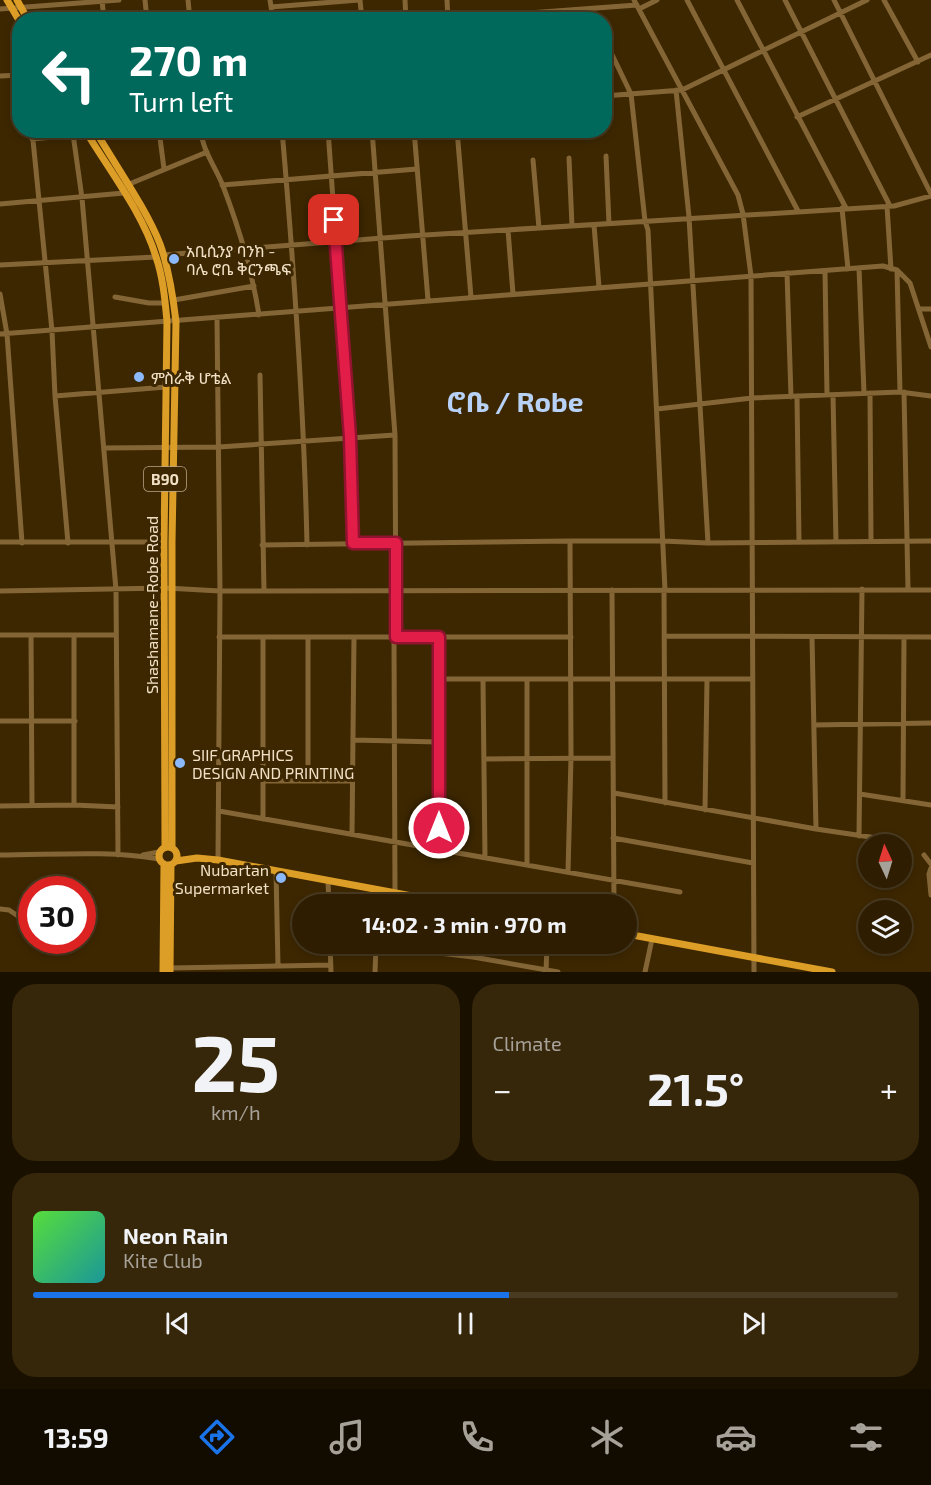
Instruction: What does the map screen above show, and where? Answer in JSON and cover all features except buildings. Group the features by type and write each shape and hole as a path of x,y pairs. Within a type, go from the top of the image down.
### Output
{"main road":[{"path":"7,0 14,12"},
{"path":"17,0 23,12"},
{"name":"Shashamane-Robe Road","path":"90,138 160,256 167,321 166,387 169,448 168,856"},
{"name":"Shashamane-Robe Road","path":"100,138 146,216 174,300 176,388 169,448 164,542 169,589"},
{"path":"168,856 218,860 390,894"},
{"path":"168,856 170,970"},
{"path":"163,972 168,856"},
{"path":"637,936 832,972"}],"street":[{"path":"0,9 61,2 119,0"},
{"path":"270,0 272,12"},
{"path":"271,7 359,0"},
{"path":"562,12 637,5 657,0"},
{"path":"687,0 798,211"},
{"path":"737,0 844,208 848,269"},
{"path":"785,0 837,99 889,206 902,392 908,589"},
{"path":"0,265 160,256 379,238 689,217 889,206 931,195 834,0"},
{"path":"612,95 679,90 723,71 867,0"},
{"path":"884,0 918,62"},
{"path":"637,5 679,90 738,195 743,214 751,276 754,972"},
{"path":"612,52 631,94 645,221 648,230 652,284 663,541 665,803"},
{"path":"797,117 931,55"},
{"path":"679,90 694,280 708,543"},
{"path":"40,138 32,139 52,331 55,396 68,543"},
{"path":"74,138 88,261 116,590 118,855"},
{"path":"160,138 164,169"},
{"path":"203,138 244,249 255,286 259,315"},
{"path":"283,138 298,311 305,441 307,545"},
{"path":"329,138 350,437 353,543"},
{"path":"373,138 395,435 395,894"},
{"path":"415,138 428,300"},
{"path":"458,138 471,297"},
{"path":"127,185 207,152"},
{"path":"606,156 609,224"},
{"path":"569,158 572,226"},
{"path":"532,160 539,228"},
{"path":"222,185 417,170"},
{"path":"0,204 124,193"},
{"path":"594,225 599,287"},
{"path":"508,230 513,294"},
{"path":"0,334 883,266 894,269 905,276 910,283 931,347"},
{"path":"859,268 867,393 871,541"},
{"path":"825,271 836,542"},
{"path":"788,273 799,542"},
{"path":"174,300 255,286"},
{"path":"0,294 7,334 22,543"},
{"path":"115,297 149,303 165,303"},
{"path":"920,309 931,309"},
{"path":"217,319 220,591 218,860"},
{"path":"260,375 264,591"},
{"path":"55,396 166,387"},
{"path":"657,409 752,398 794,396 902,392 931,396"},
{"path":"104,448 219,447 395,435"},
{"path":"262,546 570,541 708,543 931,541"},
{"path":"568,872 571,758 570,541"},
{"path":"0,542 164,542"},
{"path":"0,591 169,589 220,591 931,590"},
{"path":"859,834 861,589"},
{"path":"612,590 614,894"},
{"path":"0,635 116,635"},
{"path":"31,635 32,806"},
{"path":"74,636 74,805"},
{"path":"664,636 931,637"},
{"path":"219,637 571,637"},
{"path":"263,637 263,819"},
{"path":"308,637 308,781"},
{"path":"352,834 354,637"},
{"path":"439,637 440,850"},
{"path":"812,637 816,829"},
{"path":"903,799 904,637"},
{"path":"440,679 483,681 752,679"},
{"path":"527,679 527,865"},
{"path":"705,810 707,679"},
{"path":"483,681 484,858"},
{"path":"0,721 75,721"},
{"path":"814,725 931,723"},
{"path":"353,740 439,742"},
{"path":"484,759 613,758"},
{"path":"263,782 352,781"},
{"path":"614,793 858,836"},
{"path":"860,794 931,804"},
{"path":"0,806 118,807"},
{"path":"219,811 680,892"},
{"path":"613,838 753,863"},
{"path":"0,855 168,856"},
{"path":"924,855 931,866 929,874 931,895"},
{"path":"276,871 278,966"},
{"path":"328,882 329,894"},
{"path":"0,909 9,910 18,916"},
{"path":"645,972 651,939"},
{"path":"330,954 331,972"},
{"path":"375,972 376,954"},
{"path":"447,954 558,972"},
{"path":"546,971 547,954"},
{"path":"170,970 331,964"}],"place":[{"name":"አቢሲንያ ባንክ - ባሌ ሮቤ ቅርንጫፍ","path":"174,259"},
{"name":"ምስራቅ ሆቴል","path":"139,377"},
{"name":"SIIF GRAPHICS DESIGN AND PRINTING","path":"180,763"},
{"name":"Nubartan Supermarket","path":"281,878"}],"district":[{"name":"ሮቤ / Robe","path":"515,401"}],"route":[{"path":"334,220 350,437 353,543 396,543 396,637 439,637 439,828"}]}
